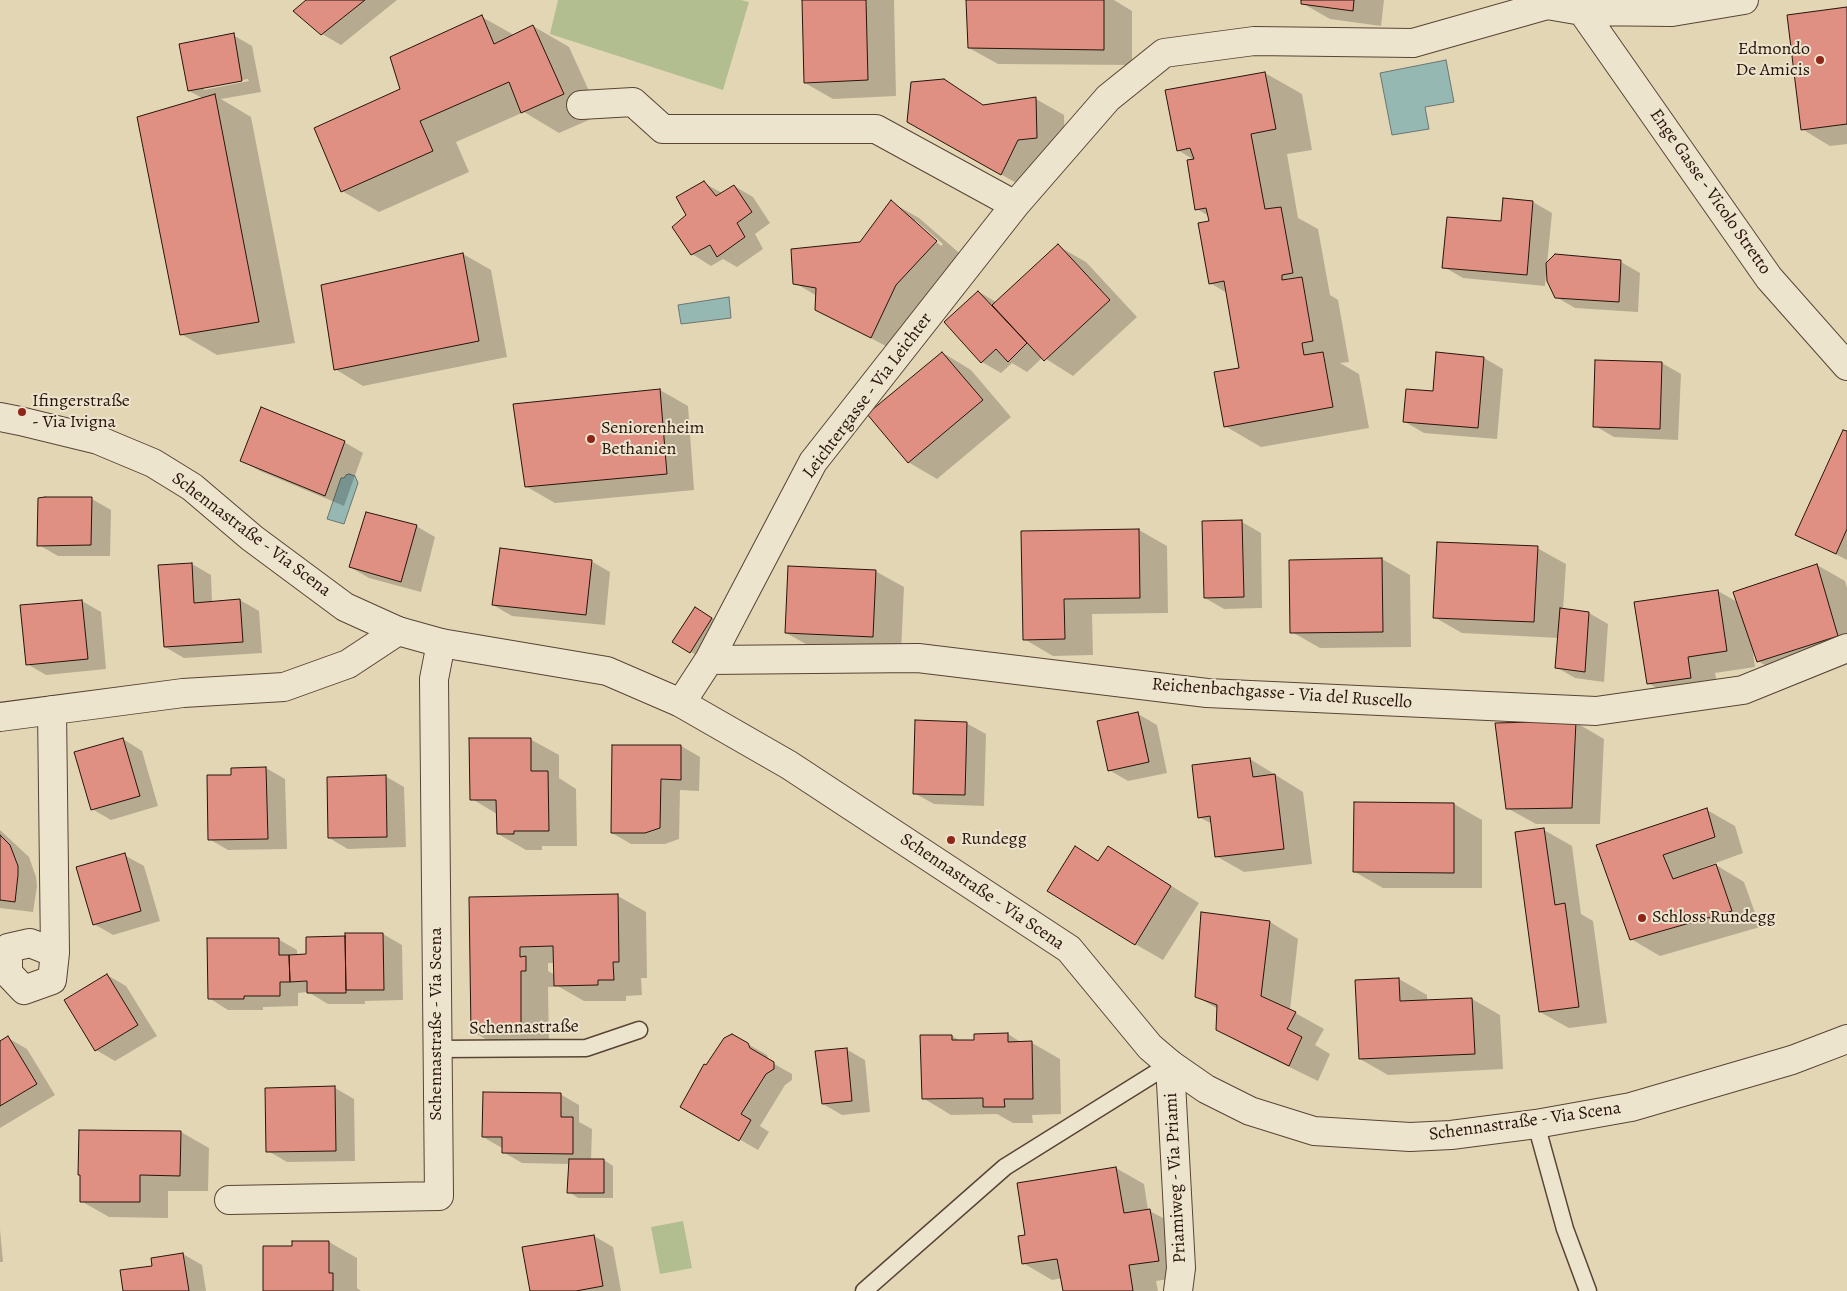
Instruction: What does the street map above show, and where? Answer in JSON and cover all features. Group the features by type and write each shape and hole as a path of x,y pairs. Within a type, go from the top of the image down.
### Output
{"street":[{"name":"Leichtergasse - Via Leichter","path":"681,703 709,660 813,462 1015,205 1108,98 1164,53 1254,41 1413,43 1546,2 1582,11 1672,12 1744,0"},
{"name":"Enge Gasse - Vicolo Stretto","path":"1582,11 1769,278 1847,366"},
{"path":"581,105 633,102 663,129 876,129 1015,205"},
{"name":"Schennastraße - Via Scena","path":"0,418 98,440 152,463 192,487 252,538 345,607 398,631 441,643 607,671 681,703 789,764 1069,949 1150,1047 1170,1064 1206,1089 1250,1111 1314,1131 1410,1137 1451,1135 1536,1124 1631,1107 1792,1060 1847,1039"},
{"path":"0,717 183,693 284,687 348,664 398,631"},
{"name":"Schennastraße - Via Scena","path":"230,1200 439,1196 434,679 441,643"},
{"name":"Reichenbachgasse - Via del Ruscello","path":"709,660 918,658 1206,693 1596,711 1743,690 1847,648"},
{"path":"52,710 55,954"},
{"name":"Priamiweg - Via Priami","path":"1170,1064 1181,1268 1178,1291"}],"lane":[{"name":"Schennastraße","path":"438,1049 586,1048 638,1030"},
{"path":"864,1291 1004,1166 1170,1064"},
{"path":"1536,1124 1565,1229 1588,1291"}],"green space":[{"path":"558,0 741,0 749,2 723,90 550,34"},
{"path":"683,1221 692,1268 660,1274 651,1227"}],"water":[{"path":"1446,60 1454,102 1425,107 1429,129 1392,135 1380,73"},
{"path":"729,297 731,318 681,324 678,305"},
{"path":"349,474 355,476 358,483 344,524 327,519 341,478"}],"building":[{"path":"306,0 365,0 321,35 293,11"},
{"path":"802,0 866,0 868,80 804,83"},
{"path":"966,0 1104,0 1104,50 968,48"},
{"path":"1301,0 1354,0 1353,11 1301,4"},
{"name":"Edmondo De Amicis","path":"1847,7 1847,124 1801,130 1787,15"},
{"path":"482,15 494,44 533,25 564,94 521,113 509,82 420,121 433,151 341,192 314,128 400,89 390,57"},
{"path":"234,33 242,81 188,91 179,44"},
{"path":"1265,72 1276,129 1251,134 1265,209 1281,207 1293,273 1282,275 1282,280 1302,277 1313,341 1302,343 1304,355 1323,352 1333,407 1224,427 1214,372 1239,368 1224,281 1209,284 1198,223 1209,221 1206,208 1195,210 1187,160 1194,159 1190,148 1177,151 1165,90"},
{"path":"944,79 983,105 1036,97 1037,138 1018,140 1001,175 907,122 911,82"},
{"path":"215,94 259,322 180,335 137,117"},
{"path":"704,181 716,196 734,185 752,212 737,223 745,237 717,257 710,245 691,255 672,227 686,215 676,197"},
{"path":"1503,198 1533,201 1527,275 1442,268 1447,217 1501,221"},
{"path":"891,200 937,241 896,285 871,338 815,310 816,288 793,284 791,249 860,242"},
{"path":"1058,244 1110,300 1044,361 992,305"},
{"path":"463,253 479,341 334,370 321,285"},
{"path":"1555,254 1621,260 1619,302 1555,298 1547,281 1546,263"},
{"path":"978,291 1027,343 1008,362 996,349 981,363 944,322"},
{"path":"942,352 983,400 908,463 867,414"},
{"path":"1436,352 1484,357 1478,428 1403,422 1406,389 1433,391"},
{"path":"1595,360 1662,362 1660,429 1593,427"},
{"name":"Seniorenheim Bethanien","path":"660,389 667,474 525,487 513,404"},
{"path":"261,407 345,441 325,496 240,461"},
{"path":"1843,430 1847,431 1847,529 1836,554 1795,535"},
{"path":"92,497 91,545 37,546 38,498"},
{"path":"366,512 417,525 401,582 349,567"},
{"path":"1242,520 1244,597 1204,598 1202,521"},
{"path":"1139,529 1140,598 1064,599 1065,639 1023,640 1021,531"},
{"path":"1437,542 1538,546 1534,622 1433,618"},
{"path":"500,548 592,560 586,615 492,605"},
{"path":"1382,558 1383,632 1290,633 1289,560"},
{"path":"192,563 194,603 240,599 243,642 164,647 158,565"},
{"path":"1817,564 1838,636 1757,662 1733,592"},
{"path":"788,566 876,570 873,637 785,633"},
{"path":"1718,590 1727,651 1688,657 1691,678 1647,684 1634,602"},
{"path":"82,600 88,659 26,665 20,605"},
{"path":"695,607 712,618 690,653 672,642"},
{"path":"1560,608 1589,612 1585,672 1555,668"},
{"path":"1138,712 1149,762 1108,771 1097,721"},
{"path":"915,720 967,722 965,795 913,794"},
{"path":"1576,721 1572,808 1506,809 1495,723"},
{"path":"123,738 140,796 91,810 74,752"},
{"path":"469,738 531,738 531,771 548,771 549,831 514,831 514,834 497,834 496,800 470,800"},
{"path":"612,745 681,745 681,780 661,779 660,828 645,833 611,833"},
{"path":"1250,758 1253,777 1275,774 1284,849 1215,857 1210,816 1198,818 1192,765"},
{"path":"266,767 268,839 208,840 207,775 231,775 231,768"},
{"path":"386,775 387,837 328,838 327,777"},
{"path":"1354,802 1454,803 1454,873 1353,872"},
{"path":"1707,808 1715,837 1663,855 1673,879 1716,864 1732,911 1630,940 1596,845"},
{"path":"1544,828 1555,905 1565,903 1579,1007 1539,1012 1515,832"},
{"path":"0,835 10,845 18,866 15,902 0,900"},
{"path":"1075,846 1098,861 1108,846 1171,886 1135,945 1047,891"},
{"path":"125,853 141,911 93,925 76,867"},
{"path":"618,894 619,962 613,962 614,980 598,980 598,985 554,986 553,946 520,947 520,957 526,956 526,971 521,971 521,1032 471,1032 469,897"},
{"path":"1201,912 1270,921 1261,996 1296,1012 1287,1029 1302,1037 1289,1066 1216,1030 1217,1005 1195,997"},
{"path":"345,933 383,933 384,990 346,990"},
{"path":"345,936 346,993 307,993 307,981 290,982 289,955 306,954 306,937"},
{"path":"207,938 279,938 279,955 289,955 290,982 280,982 280,996 208,999"},
{"path":"107,974 138,1025 95,1051 64,1000"},
{"path":"1399,978 1400,1001 1472,998 1475,1054 1359,1059 1355,980"},
{"path":"1008,1033 1008,1042 1032,1041 1033,1099 1004,1099 1005,1107 983,1107 983,1098 922,1099 920,1035 952,1035 952,1040 974,1040 974,1034"},
{"path":"732,1034 748,1043 750,1048 774,1062 774,1069 766,1074 741,1114 751,1120 739,1141 680,1107 704,1064 706,1065 724,1038"},
{"path":"8,1036 37,1084 0,1106 0,1041"},
{"path":"847,1048 852,1101 822,1104 815,1051"},
{"path":"335,1086 336,1151 266,1152 265,1088"},
{"path":"483,1092 561,1093 561,1117 573,1117 573,1154 502,1153 502,1137 482,1137"},
{"path":"79,1130 181,1131 180,1176 140,1175 140,1202 80,1202 80,1175 78,1175"},
{"path":"569,1159 604,1159 604,1193 567,1193"},
{"path":"1116,1167 1124,1213 1150,1209 1159,1261 1129,1265 1133,1291 1063,1291 1057,1259 1022,1264 1018,1236 1025,1235 1017,1183"},
{"path":"594,1235 603,1286 576,1291 530,1291 522,1247"},
{"path":"292,1241 329,1241 329,1273 333,1273 333,1291 263,1291 263,1246 292,1246"},
{"path":"183,1253 189,1291 123,1291 120,1270 152,1266 151,1258"}],"place":[{"name":"Edmondo De Amicis","path":"1820,60"},
{"name":"Ifingerstraße - Via Ivigna","path":"22,412"},
{"name":"Seniorenheim Bethanien","path":"591,439"},
{"name":"Rundegg","path":"951,840"},
{"name":"Schloss Rundegg","path":"1642,918"}]}
